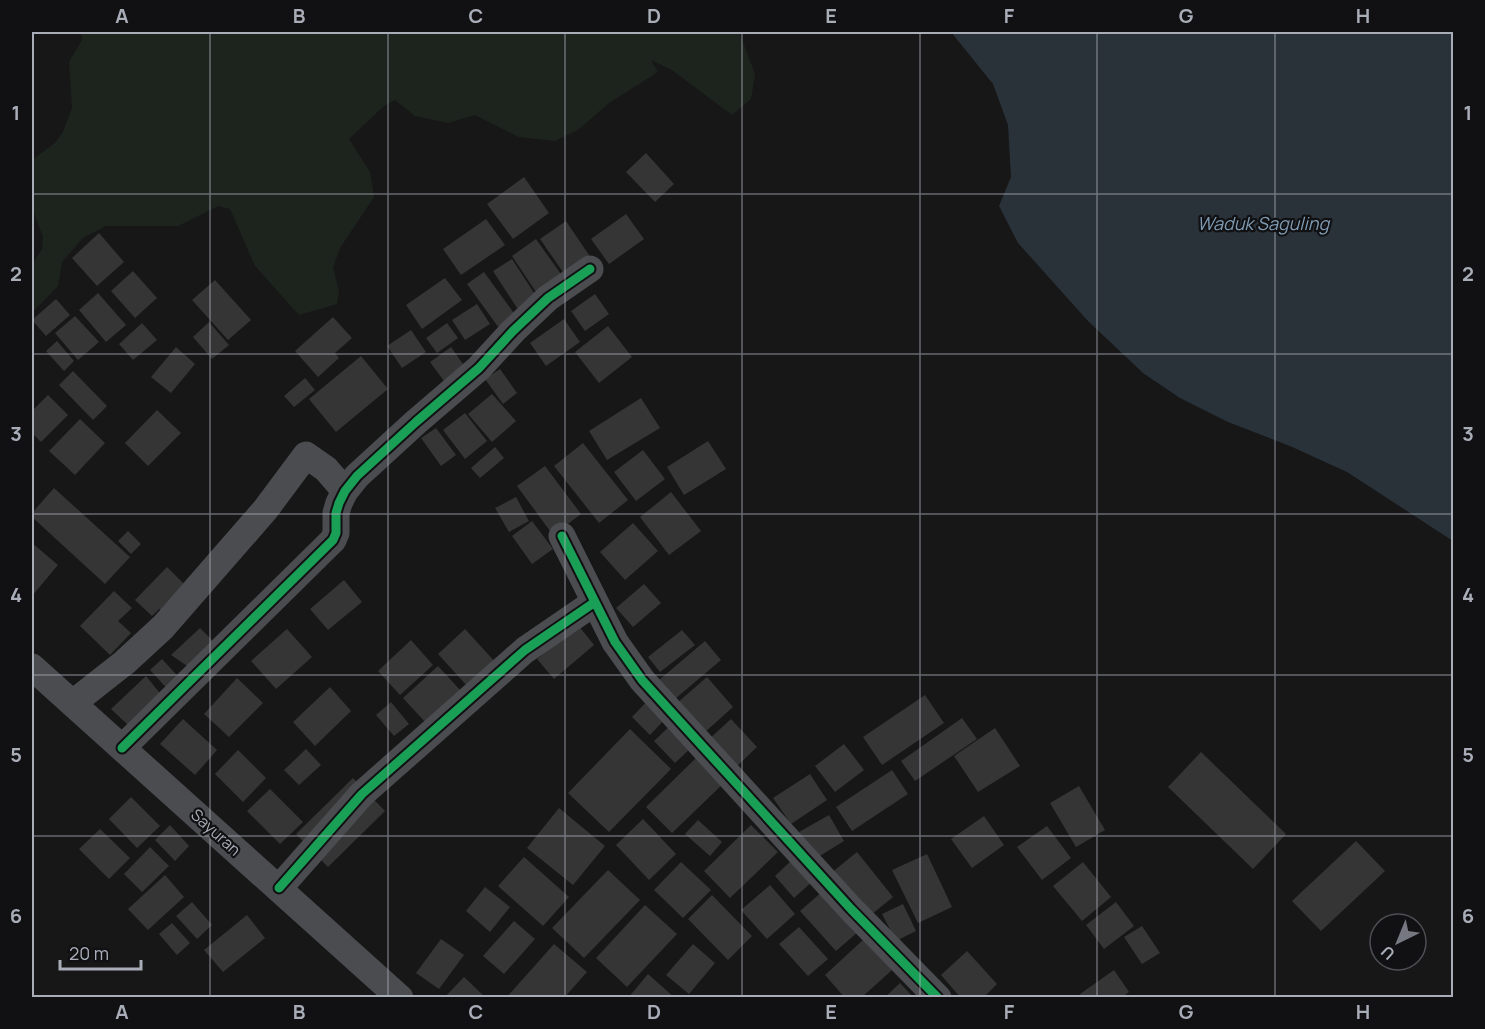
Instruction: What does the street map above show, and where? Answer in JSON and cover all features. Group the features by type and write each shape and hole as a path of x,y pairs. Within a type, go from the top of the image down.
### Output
{"street":[{"path":"122,748 333,540 339,503 357,476 479,368 548,298 590,269"},
{"path":"73,703 125,662 163,627 265,510 306,455 326,469 345,491"},
{"path":"562,536 615,642 642,680 851,909 938,998"},
{"path":"279,888 362,794 525,650 595,602"},
{"name":"Sayuran","path":"32,667 400,998"}],"shaded area":[{"path":"81,32 739,32 755,74 751,99 732,115 672,70 651,60 658,72 609,103 578,130 555,141 519,137 475,115 448,123 415,116 395,100 384,106 349,139 370,172 374,197 340,248 333,268 339,291 337,304 299,315 255,266 230,209 218,206 178,226 106,226 83,238 62,262 58,286 32,313 32,265 42,249 43,237 32,208 32,160 55,143 63,132 72,108 69,62 82,40"}],"water":[{"name":"Waduk Saguling","path":"951,32 1453,32 1453,541 1347,472 1290,446 1228,422 1180,398 1143,373 1088,321 1018,243 999,206 1011,177 1008,125 993,84"}],"building":[{"path":"646,153 674,184 655,202 626,172"},
{"path":"524,177 549,213 513,239 487,204"},
{"path":"626,214 644,239 609,264 591,239"},
{"path":"486,219 505,245 461,275 443,249"},
{"path":"566,221 591,258 565,275 540,239"},
{"path":"99,233 124,262 97,286 72,258"},
{"path":"536,239 563,277 538,295 512,256"},
{"path":"512,259 538,299 519,311 493,271"},
{"path":"133,271 157,298 135,318 111,291"},
{"path":"484,272 516,316 499,328 467,284"},
{"path":"445,278 462,300 422,329 406,305"},
{"path":"215,280 251,320 228,340 192,300"},
{"path":"98,293 126,325 106,342 79,310"},
{"path":"595,294 609,314 585,331 571,311"},
{"path":"56,299 70,315 46,336 32,320"},
{"path":"477,304 490,324 465,340 452,320"},
{"path":"75,316 99,342 78,360 55,333"},
{"path":"333,317 352,338 335,353 339,358 318,377 295,351"},
{"path":"564,319 580,342 546,366 530,343"},
{"path":"209,322 229,345 212,359 193,337"},
{"path":"142,323 157,340 133,360 119,344"},
{"path":"447,323 458,338 437,353 426,338"},
{"path":"608,326 632,357 599,383 575,352"},
{"path":"411,330 426,352 402,368 387,346"},
{"path":"57,341 74,361 64,371 46,351"},
{"path":"176,347 195,364 171,393 151,377"},
{"path":"451,347 465,367 444,381 430,362"},
{"path":"361,356 388,389 336,432 309,399"},
{"path":"500,369 517,393 503,404 485,379"},
{"path":"73,371 107,406 93,420 59,385"},
{"path":"305,378 315,390 294,407 284,396"},
{"path":"492,394 516,421 492,442 468,414"},
{"path":"48,395 68,415 41,442 32,433 32,411"},
{"path":"641,398 660,428 607,460 589,431"},
{"path":"157,410 181,433 148,466 125,443"},
{"path":"465,413 487,441 465,459 443,430"},
{"path":"80,419 105,443 75,475 49,451"},
{"path":"436,428 456,455 441,466 421,438"},
{"path":"708,441 726,469 684,495 667,467"},
{"path":"583,443 628,500 599,523 554,466"},
{"path":"495,447 504,458 480,478 471,468"},
{"path":"643,450 665,479 636,501 614,472"},
{"path":"545,466 581,514 553,535 517,486"},
{"path":"54,488 130,557 105,584 32,517 32,513"},
{"path":"671,492 701,531 669,555 640,517"},
{"path":"516,497 529,521 509,532 495,508"},
{"path":"532,521 553,549 532,564 512,536"},
{"path":"633,523 658,551 625,580 600,552"},
{"path":"128,531 141,544 131,554 118,541"},
{"path":"32,543 58,565 32,596"},
{"path":"167,567 189,589 168,614 159,609 152,616 135,600"},
{"path":"344,580 362,602 328,630 310,609"},
{"path":"644,584 661,603 633,627 616,608"},
{"path":"114,591 132,608 118,621 131,633 110,655 80,626"},
{"path":"578,625 594,645 554,679 537,659"},
{"path":"200,628 216,644 190,668 171,655"},
{"path":"287,629 312,657 276,689 251,661"},
{"path":"465,629 506,674 478,698 438,654"},
{"path":"682,630 695,645 660,672 648,657"},
{"path":"411,640 433,665 400,695 378,671"},
{"path":"705,641 721,660 675,699 659,680"},
{"path":"162,659 184,683 172,694 150,670"},
{"path":"438,666 461,691 426,723 403,698"},
{"path":"146,676 163,697 128,725 111,709"},
{"path":"707,677 733,707 704,733 677,703"},
{"path":"237,678 263,703 229,737 204,714"},
{"path":"330,687 351,711 315,746 293,722"},
{"path":"925,695 944,723 882,765 863,737"},
{"path":"649,699 667,717 650,735 632,717"},
{"path":"391,702 409,724 394,736 376,715"},
{"path":"962,718 977,739 915,781 901,761"},
{"path":"183,719 217,750 195,775 160,744"},
{"path":"731,719 757,747 735,768 708,740"},
{"path":"675,721 696,743 675,763 654,741"},
{"path":"995,728 1020,766 978,792 954,756"},
{"path":"630,729 671,769 609,832 568,793"},
{"path":"844,744 864,770 835,792 815,766"},
{"path":"306,749 321,765 299,785 284,770"},
{"path":"238,750 266,778 243,802 215,774"},
{"path":"1201,752 1286,834 1253,869 1168,787"},
{"path":"700,754 726,781 672,833 646,807"},
{"path":"892,770 908,794 852,831 836,807"},
{"path":"810,774 827,800 791,824 773,798"},
{"path":"353,778 385,811 328,867 296,834"},
{"path":"1079,786 1105,830 1076,847 1050,803"},
{"path":"270,789 303,822 280,844 247,811"},
{"path":"131,797 160,826 137,848 109,819"},
{"path":"559,808 605,846 573,885 527,848"},
{"path":"829,815 844,841 815,859 799,832"},
{"path":"984,816 1004,845 972,868 951,839"},
{"path":"643,819 676,854 649,880 616,845"},
{"path":"698,820 722,842 710,856 685,834"},
{"path":"170,825 189,846 175,861 155,840"},
{"path":"751,825 778,852 730,898 704,871"},
{"path":"1047,826 1071,858 1042,880 1017,847"},
{"path":"100,829 130,858 109,879 79,849"},
{"path":"1356,841 1385,871 1321,931 1292,901"},
{"path":"150,847 169,866 142,892 124,874"},
{"path":"857,852 893,897 866,919 830,874"},
{"path":"927,854 952,907 918,923 892,870"},
{"path":"524,857 569,897 543,926 498,886"},
{"path":"794,858 814,880 794,898 775,876"},
{"path":"681,862 711,890 683,918 654,890"},
{"path":"1083,862 1111,897 1082,921 1053,886"},
{"path":"608,870 640,900 584,958 552,928"},
{"path":"165,875 184,897 148,930 128,909"},
{"path":"770,885 795,914 767,939 741,910"},
{"path":"485,887 510,907 490,932 466,911"},
{"path":"823,891 859,931 836,951 800,911"},
{"path":"712,895 752,936 728,960 688,919"},
{"path":"192,902 212,925 197,939 176,916"},
{"path":"1116,902 1134,926 1104,949 1086,925"},
{"path":"903,904 916,931 896,941 882,914"},
{"path":"645,905 677,934 627,987 596,958"},
{"path":"247,915 265,938 223,972 204,950"},
{"path":"514,921 535,939 504,974 483,956"},
{"path":"172,923 190,943 177,955 159,934"},
{"path":"1142,926 1160,953 1142,964 1124,937"},
{"path":"799,927 828,959 808,976 779,944"},
{"path":"441,939 464,955 439,989 416,973"},
{"path":"864,939 892,970 861,998 845,998 825,975"},
{"path":"554,944 587,972 564,998 506,998"},
{"path":"693,944 715,963 689,994 666,975"},
{"path":"967,951 997,984 983,998 961,998 941,975"},
{"path":"1114,970 1129,992 1121,998 1082,998 1080,994"},
{"path":"648,974 675,998 628,998"},
{"path":"464,977 486,998 444,998"},
{"path":"900,983 914,998 884,998"}],"cycle path":[{"path":"122,748 333,540 336,533 336,513 339,503 357,476 479,368 548,298 590,269"},
{"path":"562,536 615,642 642,680 851,909 938,998"},
{"path":"279,888 362,794 525,650 595,602"}]}
